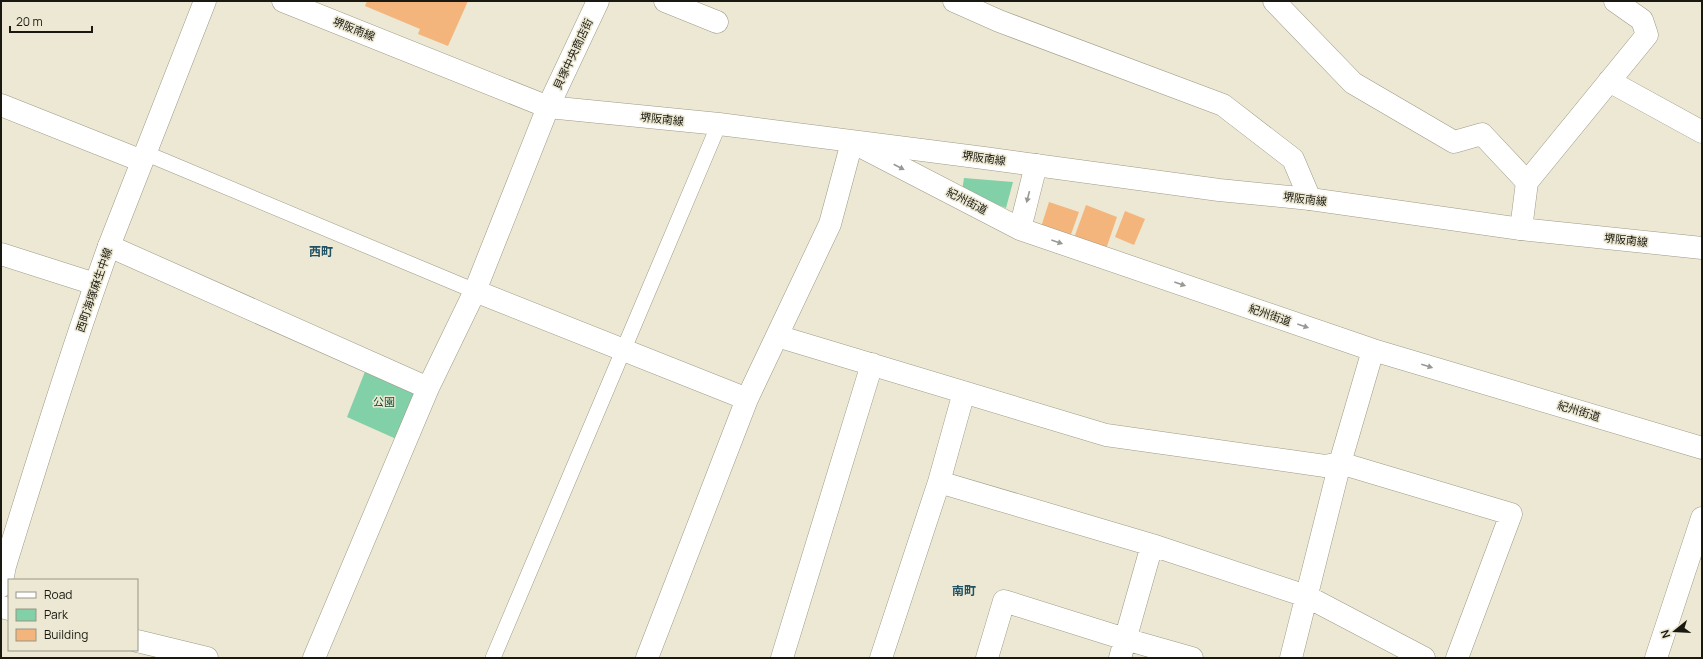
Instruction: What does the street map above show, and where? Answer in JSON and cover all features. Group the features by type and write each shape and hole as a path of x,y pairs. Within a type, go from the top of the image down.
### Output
{"street":[{"name":"西町海塚麻生中線","path":"2,572 49,422 95,284 205,1"},
{"name":"堺阪南線","path":"283,1 548,107 718,124 1219,190 1310,199 1522,229 1702,248"},
{"name":"貝塚中央商店街","path":"314,658 428,388 475,291 548,107 598,1"},
{"path":"665,1 717,22"},
{"path":"954,1 999,21 1223,105 1293,159 1310,199"},
{"path":"1274,1 1353,83 1454,142 1482,134 1527,182"},
{"path":"1522,229 1527,182 1646,35 1642,20 1615,1"},
{"path":"1609,81 1702,132"},
{"path":"1,104 144,157"},
{"path":"647,658 747,399 830,224 852,142"},
{"name":"紀州街道","path":"852,142 1020,229 1373,350 1702,448"},
{"path":"1020,229 1036,165"},
{"path":"109,246 428,388"},
{"path":"1,254 95,284"},
{"path":"475,291 747,399"},
{"path":"777,336 1106,435 1325,466 1340,463 1511,514 1457,658"},
{"path":"1291,658 1340,463 1373,350"},
{"path":"782,658 872,364"},
{"path":"882,658 939,482 964,392"},
{"path":"939,482 1152,545 1306,596 1424,658"},
{"path":"1656,658 1702,518"},
{"path":"1123,649 1152,545"},
{"path":"987,658 1004,602 1123,649 1192,658"},
{"path":"138,641 207,658"}],"lane":[{"path":"493,658 718,124"},
{"path":"144,157 475,291"}],"green space":[{"path":"964,178 1013,182 1006,208 962,191"},
{"name":"公園","path":"368,364 426,388 403,442 347,417"}],"building":[{"path":"367,1 468,1 448,46 418,34 420,29 365,6"},
{"path":"1049,202 1079,212 1070,237 1041,227"},
{"path":"1086,205 1117,217 1106,249 1074,238"},
{"path":"1125,211 1145,219 1134,245 1115,237"}],"district":[{"name":"西町","path":"321,252"},
{"name":"南町","path":"964,591"}]}
